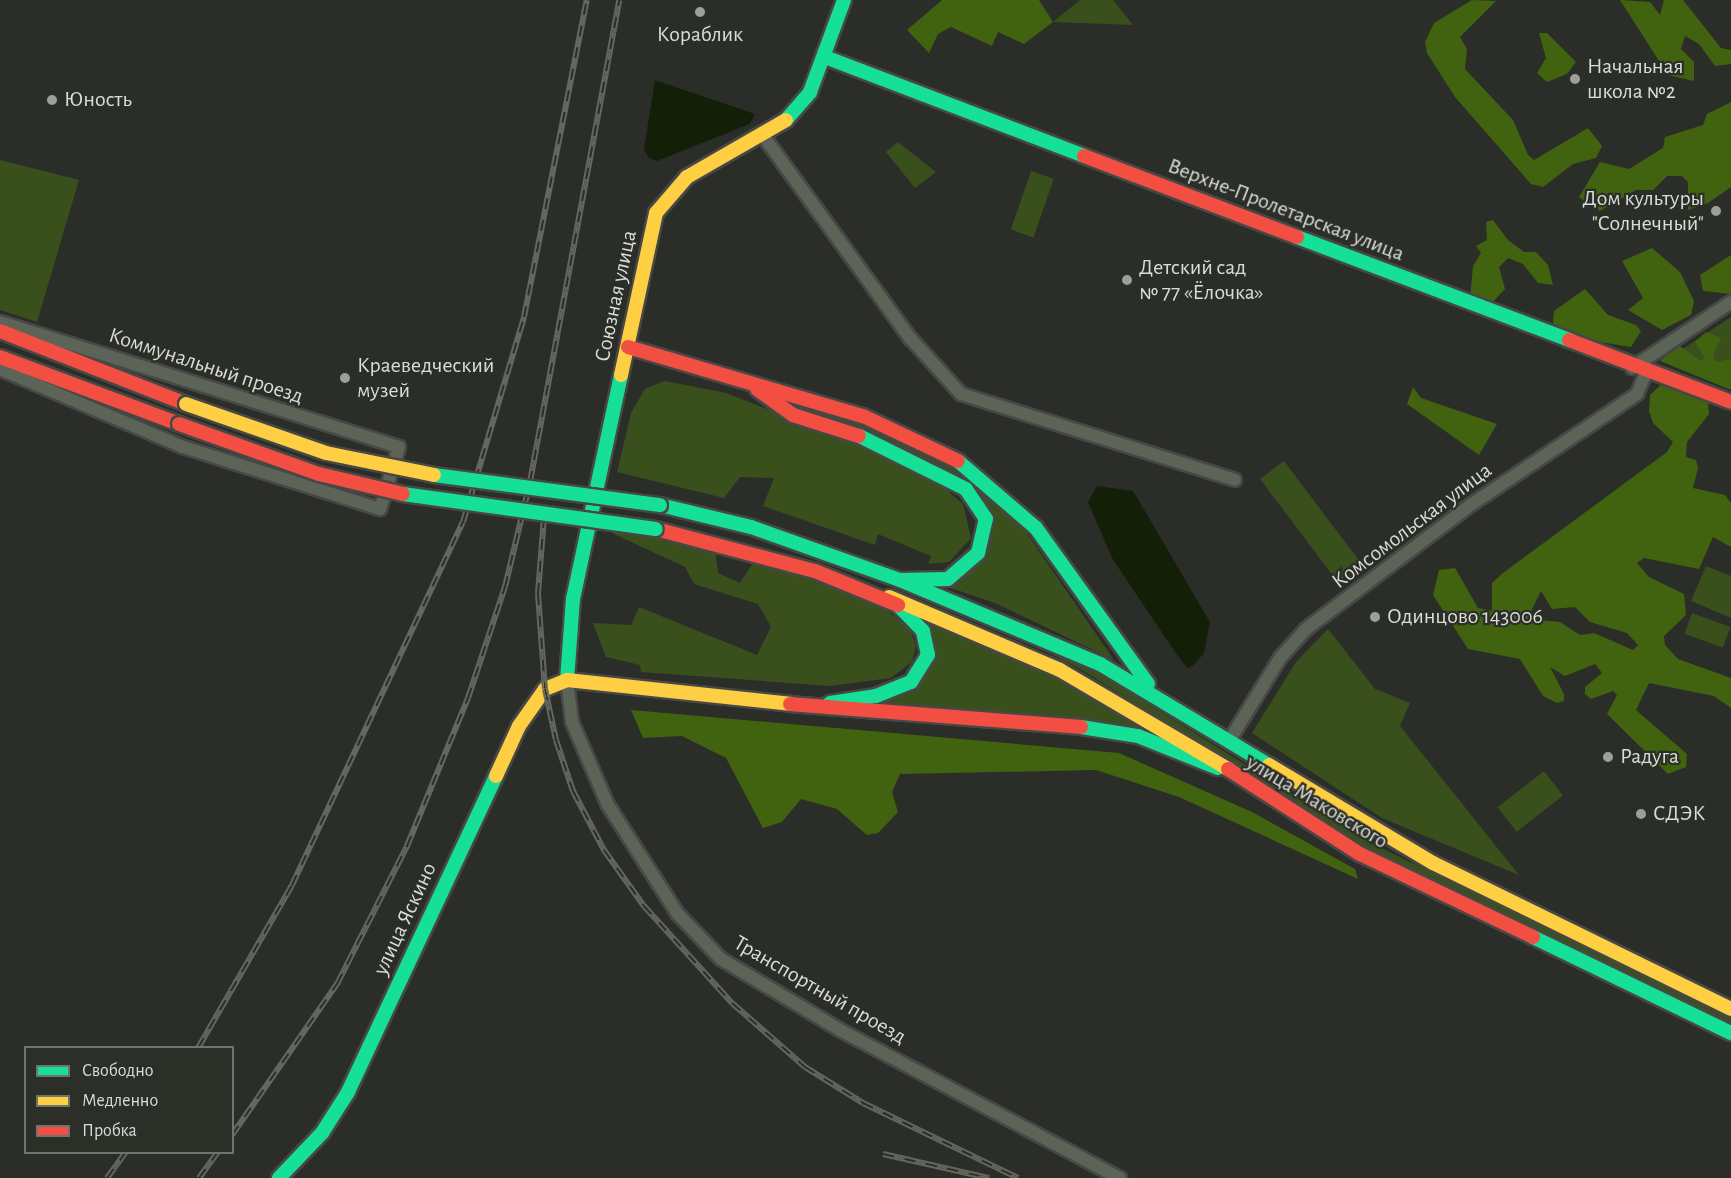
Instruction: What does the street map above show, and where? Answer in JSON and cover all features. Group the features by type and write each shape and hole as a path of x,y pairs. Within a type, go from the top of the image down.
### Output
{"street":[{"name":"Союзная улица","path":"567,680 573,599 656,213 687,177 764,137 800,106 825,57 844,0"},
{"name":"Верхне-Пролетарская улица","path":"825,57 1632,368 1731,402"},
{"path":"764,137 911,339 961,394 1235,480"},
{"path":"1632,368 1731,302"},
{"name":"Коммунальный проезд","path":"0,322 399,447 380,510 266,477 80,408 0,369"},
{"name":"улица Маковского","path":"0,331 186,404 326,453 409,472 660,505 751,526 1013,624 1167,700 1229,741 1433,863 1731,1009"},
{"path":"628,347 863,416 923,440 973,470 1036,528 1130,665 1167,700"},
{"name":"улица Маковского","path":"0,357 319,474 399,493 656,528 815,571 889,597 1060,669 1147,718 1218,768 1360,854 1731,1033"},
{"name":"Комсомольская улица","path":"1229,741 1292,643 1472,504 1637,394 1646,373"},
{"path":"746,382 793,415 926,465 976,499 987,531 970,562 948,579 900,580"},
{"path":"812,706 898,690 921,670 928,655 923,631 889,597"},
{"path":"567,680 812,706 1108,730 1162,744 1218,768"},
{"name":"улица Яскино","path":"279,1178 322,1133 348,1092 519,726 545,689 567,680"},
{"name":"Транспортный проезд","path":"567,680 572,722 608,805 677,913 721,958 822,1020 1120,1178"}],"green space":[{"path":"942,0 1039,0 1053,22 1024,44 998,32 992,46 951,27 938,34 929,53 907,30"},
{"path":"1080,0 1113,0 1133,25 1053,22"},
{"path":"1472,0 1496,1 1460,37 1467,49 1465,69 1513,120 1528,155 1534,160 1588,128 1602,146 1596,158 1573,164 1543,187 1531,184 1455,97 1427,53 1425,42 1434,23"},
{"path":"1620,0 1650,2 1660,15 1664,0 1683,0 1721,48 1731,50 1731,64 1715,66 1699,44 1685,36 1681,49 1694,62 1694,81 1668,75"},
{"path":"1539,33 1547,33 1576,62 1567,74 1547,82 1537,73 1546,58"},
{"path":"1731,102 1731,187 1708,203 1688,210 1688,182 1682,176 1667,176 1653,190 1636,190 1600,211 1579,197 1600,162 1629,169 1663,148 1665,137 1703,125 1707,114"},
{"path":"898,142 936,172 915,188 886,152"},
{"path":"0,160 79,180 37,322 0,310"},
{"path":"1031,171 1054,179 1034,237 1011,230"},
{"path":"1493,220 1508,240 1524,252 1536,252 1548,265 1553,285 1538,283 1523,264 1508,258 1499,267 1505,289 1488,307 1470,299 1473,266 1481,253 1476,246 1487,240 1486,222"},
{"path":"1652,248 1680,272 1694,301 1691,315 1662,330 1628,310 1643,298 1622,261"},
{"path":"1731,255 1731,294 1703,291 1700,275"},
{"path":"1585,289 1608,315 1636,325 1641,331 1631,347 1587,340 1553,324 1554,311"},
{"path":"1731,317 1731,382 1666,360"},
{"path":"1706,332 1721,338 1713,355 1716,362 1731,359 1731,390 1660,361 1678,345 1701,361 1705,358 1695,342"},
{"path":"665,381 726,393 873,450 941,485 963,504 971,538 949,562 928,564 931,556 878,534 875,545 763,506 774,478 740,477 724,498 617,472 631,413 645,389"},
{"path":"1665,381 1708,400 1709,414 1687,442 1686,457 1696,460 1698,468 1693,488 1725,495 1731,503 1731,547 1713,537 1699,569 1644,558 1637,563 1649,577 1684,594 1686,615 1664,636 1665,645 1678,659 1731,678 1731,708 1714,696 1649,683 1636,710 1687,754 1686,767 1668,774 1607,714 1617,695 1613,691 1591,699 1585,694 1585,687 1602,673 1595,664 1565,676 1550,667 1564,694 1564,701 1557,703 1543,696 1520,659 1468,649 1433,595 1439,570 1455,568 1478,608 1492,611 1492,583 1503,573 1667,452 1673,442 1653,423 1649,411 1650,395","holes":["1541,591 1552,609 1575,607 1590,622 1627,633 1638,645 1633,650 1594,633 1580,635 1560,622 1537,620 1531,611"]},
{"path":"1413,387 1421,398 1497,424 1479,455 1407,404"},
{"path":"792,402 853,418 946,459 1019,522 1114,660 995,603 948,587 981,557 991,521 984,501 958,478 797,411"},
{"path":"1284,461 1362,565 1338,583 1260,479"},
{"path":"615,530 715,549 718,573 740,583 755,560 879,604 910,629 916,646 912,662 891,678 830,686 641,672 640,665 606,657 593,623 631,625 639,607 757,655 771,627 758,604 694,584 685,567 612,533"},
{"path":"1706,566 1731,576 1731,618 1691,601"},
{"path":"925,593 1087,666 1371,843 1731,1018 1731,1025 1368,849 1085,672 1023,639 924,600"},
{"path":"1692,613 1731,627 1723,648 1684,634"},
{"path":"925,619 1006,649 1177,744 859,706 915,689 925,677 933,661"},
{"path":"1328,629 1375,689 1410,703 1400,726 1519,875 1382,818 1252,733 1296,662"},
{"path":"631,710 1119,753 1252,812 1355,869 1358,879 1179,797 1096,770 900,774 892,792 898,812 878,833 867,835 837,809 801,799 782,822 763,828 726,758 682,736 643,738"},
{"path":"1544,771 1563,795 1517,832 1498,807"}],"shaded area":[{"path":"655,80 755,114 750,124 657,161 649,158 644,149"},
{"path":"1097,486 1133,491 1210,622 1204,653 1193,666 1187,668 1175,652 1112,558 1088,502"}],"railway":[{"path":"199,1046 292,885 463,522 524,317 587,0"},
{"path":"234,1132 337,984 407,846 468,698 505,587 530,482 619,0"},
{"path":"544,517 538,594 545,689 556,740 573,791 604,850 644,906 732,1003 805,1067 863,1103 1018,1178"},
{"path":"107,1178 125,1154"},
{"path":"199,1178 217,1154"},
{"path":"883,1154 989,1178"}],"traffic: fast":[{"path":"786,120 810,92 844,0"},
{"path":"825,57 1084,156"},
{"path":"1297,237 1569,340"},
{"path":"567,680 573,599 621,375"},
{"path":"660,505 751,527 900,580 948,579 978,553 986,519 966,489 859,436"},
{"path":"958,461 1036,528 1148,684"},
{"path":"434,475 660,505"},
{"path":"403,494 656,529"},
{"path":"900,580 1100,664 1269,765"},
{"path":"830,703 876,696 911,682 928,655 923,631 898,605"},
{"path":"1081,727 1138,736 1218,768"},
{"path":"279,1178 322,1133 348,1092 496,776"},
{"path":"1533,937 1731,1033"}],"traffic: slow":[{"path":"621,375 656,213 687,177 786,120"},
{"path":"186,404 326,453 434,475"},
{"path":"889,597 1060,670 1228,769"},
{"path":"496,776 519,726 545,689 567,680 790,704"},
{"path":"1269,765 1433,863 1731,1009"}],"traffic: jam":[{"path":"1084,156 1297,237"},
{"path":"0,331 186,404"},
{"path":"1569,340 1731,402"},
{"path":"628,347 863,416 958,461"},
{"path":"0,357 179,424"},
{"path":"757,389 793,415 859,436"},
{"path":"179,424 319,474 403,494"},
{"path":"656,529 815,571 898,605"},
{"path":"790,704 1081,727"},
{"path":"1228,769 1360,854 1533,937"}],"place":[{"name":"Кораблик","path":"700,12"},
{"name":"Начальная школа №2","path":"1575,79"},
{"name":"Юность","path":"52,100"},
{"name":"Дом культуры \"Солнечный\"","path":"1716,211"},
{"name":"Детский сад № 77 «Ёлочка»","path":"1127,280"},
{"name":"Краеведческий музей","path":"345,378"},
{"name":"Одинцово 143006","path":"1375,617"},
{"name":"Радуга","path":"1608,757"},
{"name":"СДЭК","path":"1641,814"}]}
